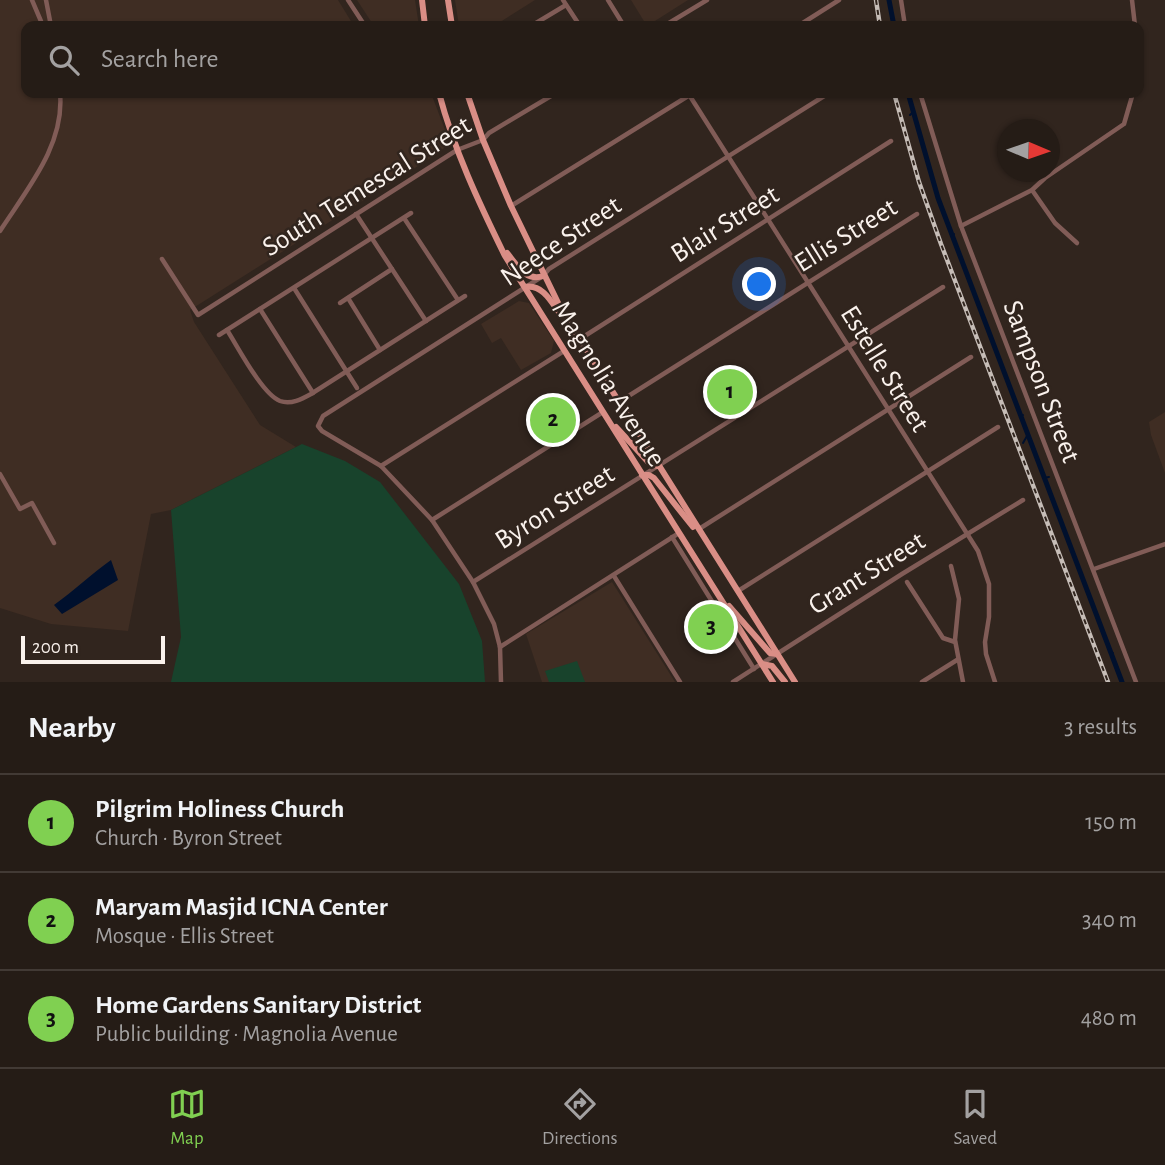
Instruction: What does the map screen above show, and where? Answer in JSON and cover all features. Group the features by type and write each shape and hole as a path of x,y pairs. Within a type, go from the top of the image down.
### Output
{"main road":[{"path":"422,0 424,21"},
{"path":"448,0 451,21"},
{"name":"Magnolia Avenue","path":"441,98 457,150 497,240 676,535 714,588 773,682"},
{"name":"Magnolia Avenue","path":"469,98 510,206 572,329 795,682"},
{"path":"497,240 528,276 543,276"},
{"path":"526,287 539,288 572,329"},
{"path":"603,412 650,464 657,466"},
{"path":"642,475 654,478 691,525 698,529"},
{"path":"714,588 769,653 778,654"},
{"path":"762,664 772,666 785,682"}],"street":[{"path":"32,0 41,21"},
{"path":"46,0 50,21"},
{"path":"348,0 362,21"},
{"path":"608,0 621,21"},
{"path":"672,21 707,0"},
{"path":"806,21 839,0"},
{"path":"901,0 904,21"},
{"path":"1132,0 1134,21"},
{"path":"538,21 565,3 577,21"},
{"path":"0,231 56,136 61,117 60,98"},
{"name":"South Temescal Street","path":"162,259 198,315 457,150 483,140 548,98"},
{"path":"510,206 684,98"},
{"name":"Estelle Street","path":"692,98 978,551 989,584 989,617 985,642 995,682"},
{"name":"Neece Street","path":"381,466 322,431 318,426 323,416 543,276 549,269 821,98"},
{"name":"Sampson Street","path":"922,98 961,226 1136,682"},
{"path":"961,226 1032,190 1124,124 1132,98"},
{"name":"Blair Street","path":"579,339 891,141"},
{"path":"1032,190 1055,223 1077,243"},
{"path":"219,335 411,213"},
{"path":"356,214 426,321"},
{"name":"Ellis Street","path":"618,403 917,214"},
{"path":"404,218 458,300"},
{"path":"340,303 392,270"},
{"name":"Byron Street","path":"473,582 846,345 943,287"},
{"path":"294,288 357,388"},
{"path":"227,330 269,394 281,401 291,402 313,393 465,296"},
{"path":"348,298 380,350"},
{"path":"260,309 313,393"},
{"path":"501,682 500,647 494,624 473,582 432,520 381,466 564,351"},
{"path":"698,529 971,357"},
{"path":"432,520 603,412"},
{"path":"737,592 998,427"},
{"path":"0,474 20,509 33,503 54,543"},
{"name":"Grant Street","path":"733,682 1023,500"},
{"path":"500,647 676,535"},
{"name":"Magnolia Avenue","path":"676,535 754,669"},
{"path":"1094,569 1165,544"},
{"path":"951,566 959,599 956,642 963,682"},
{"path":"614,576 680,682"},
{"path":"907,582 943,638 956,642"},
{"path":"922,682 958,660"}],"shaded area":[{"path":"0,0 338,0 351,21 21,21 21,98 433,98 450,143 437,154 190,310 194,322 260,425 296,447 171,510 151,514 128,631 51,624 0,608"},
{"path":"357,0 415,0 418,21 371,21"},
{"path":"455,0 535,0 502,21 458,21"},
{"path":"631,0 688,0 655,21 644,21"},
{"path":"519,301 529,303 554,341 551,353 521,370 501,338 492,343 481,324"},
{"path":"1165,412 1165,473 1149,422"},
{"path":"612,582 675,682 542,682 526,634"}],"green space":[{"path":"302,444 345,461 380,482 459,584 482,641 485,682 171,682 181,637 171,510"},
{"path":"577,661 585,682 549,682 545,671"}],"water":[{"path":"111,560 118,580 62,614 54,605"}],"waterway":[{"path":"889,0 893,21"},
{"path":"909,98 938,198 1122,682"},
{"path":"910,115 913,112"},
{"path":"1023,443 1027,436"},
{"path":"1043,478 1049,477"}],"railway":[{"path":"876,0 879,21"},
{"path":"895,98 919,182 941,244 1108,682"}],"place":[{"name":"Pilgrim Holiness Church","path":"730,392"},
{"name":"Maryam Masjid ICNA Center","path":"553,420"},
{"name":"Home Gardens Sanitary District","path":"711,627"}]}
